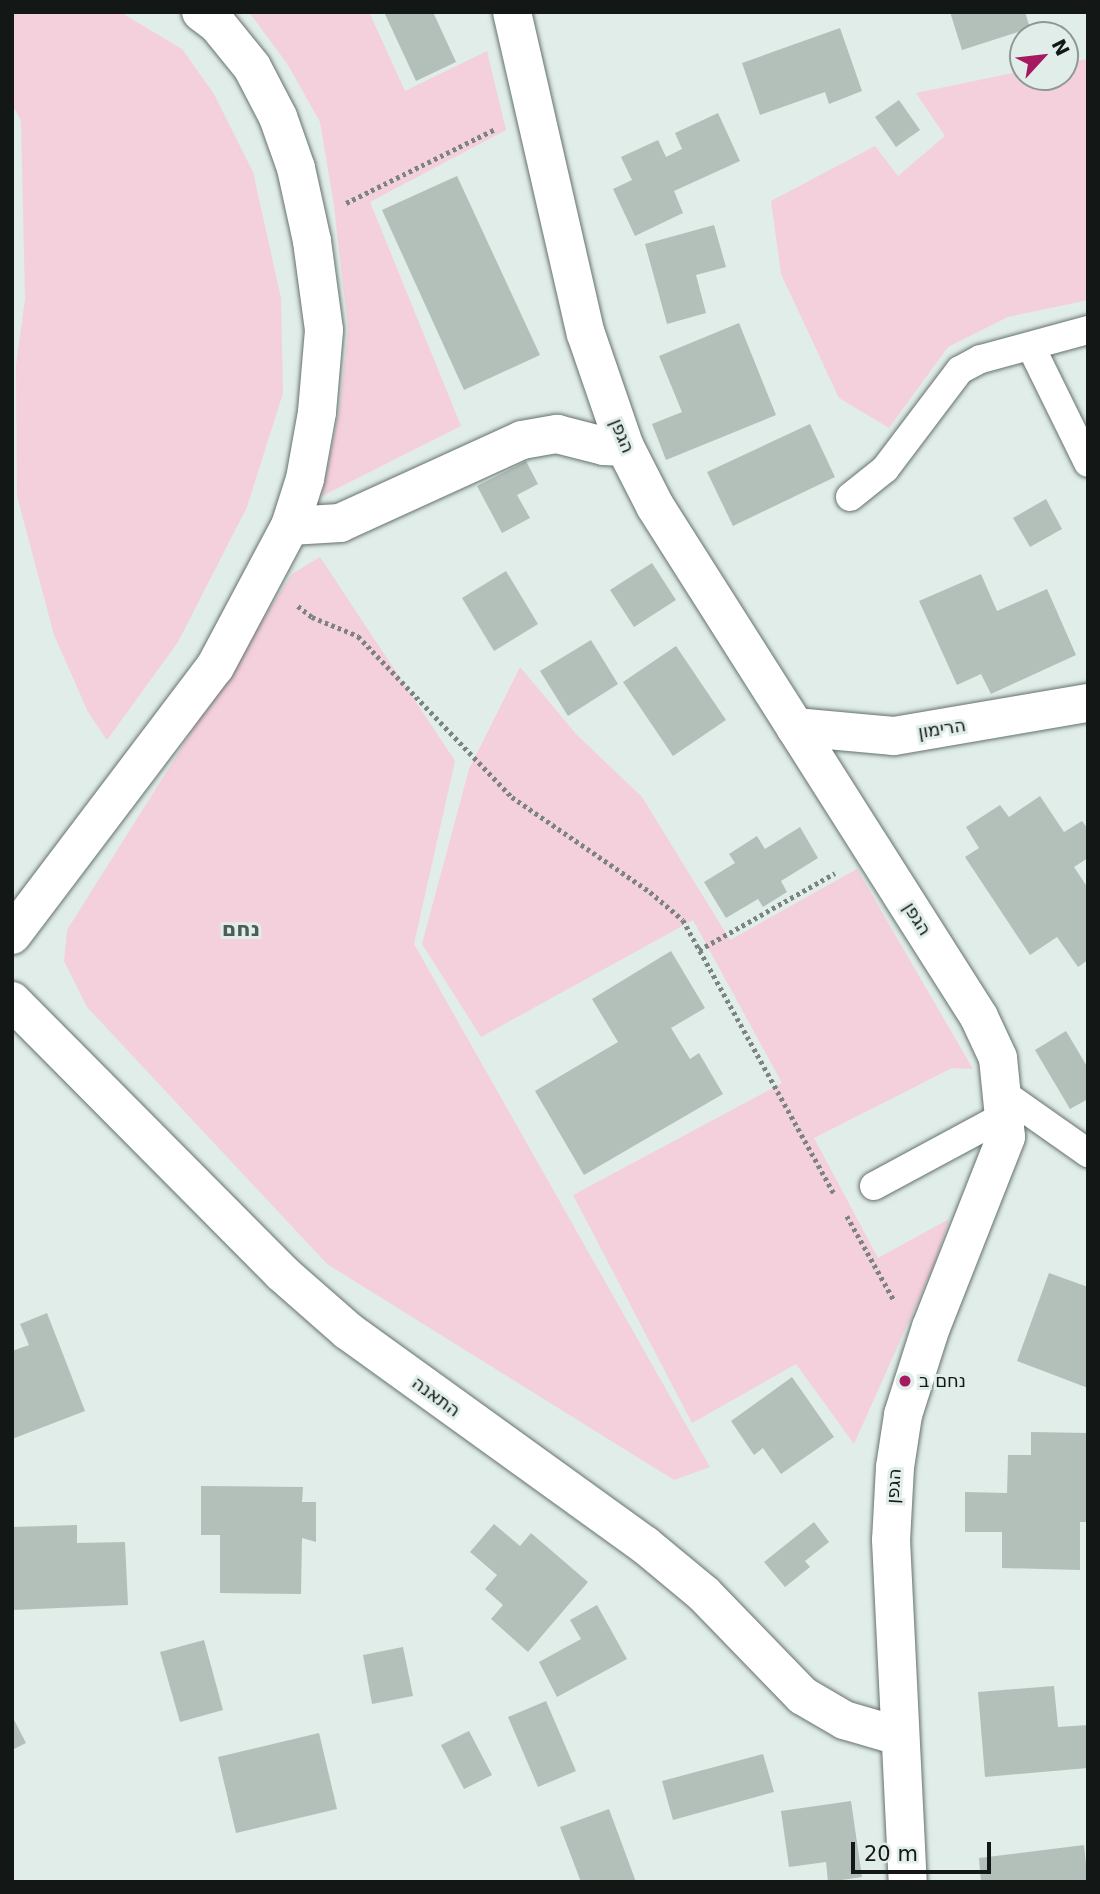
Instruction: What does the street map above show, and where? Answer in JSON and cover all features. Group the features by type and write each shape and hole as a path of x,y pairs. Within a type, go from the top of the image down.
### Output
{"street":[{"path":"12,935 215,667 290,526 305,479 317,412 324,330 307,222 287,142 252,67 217,24 201,12"},
{"name":"הגפן","path":"512,12 586,334 625,447 655,506 979,1017 998,1058 1005,1105 1006,1137 995,1173 923,1351 903,1415 895,1467 891,1540 908,1882"},
{"path":"290,526 340,523 522,440 557,434 604,446 625,447"},
{"name":"הרימון","path":"795,727 894,736 1088,703"},
{"name":"התאנה","path":"12,1001 282,1273 348,1331 645,1545 704,1594 803,1696 844,1720 899,1736"}],"lane":[{"path":"850,497 885,469 960,370 981,359 1088,330"},
{"path":"1031,347 1088,463"},
{"path":"874,1186 1005,1105 1088,1153"}],"path":[{"path":"307,222 535,109"},
{"path":"264,579 312,617 358,636 495,782 650,892 683,920 923,1351"},
{"path":"699,950 874,851"}],"shaded area":[{"path":"12,12 120,12 182,49 214,94 253,172 281,298 283,393 247,507 178,642 107,740 88,712 54,635 17,496 16,365 25,299 21,121 12,104"},
{"path":"249,12 369,12 405,91 487,51 506,130 370,202 461,426 322,496 339,412 348,329 334,206 320,122 288,65"},
{"path":"1088,59 1088,300 1008,317 948,347 889,428 839,398 781,274 771,201 875,146 898,176 945,136 916,93 1009,74 1009,91 1079,91 1079,61"},
{"path":"320,557 455,761 414,944 710,1467 674,1480 327,1264 87,1007 64,961 67,930 226,677 292,574"},
{"path":"520,667 576,734 642,797 730,940 857,869 973,1069 952,1068 814,1138 878,1258 949,1219 934,1265 854,1444 796,1364 692,1423 573,1195 782,1083 693,920 481,1037 422,944 469,769"}],"building":[{"path":"384,12 433,12 456,62 416,81"},
{"path":"950,12 1025,12 1028,21 1009,21 1009,35 962,50"},
{"path":"840,28 862,91 829,104 825,92 760,115 742,63"},
{"path":"899,100 920,130 896,147 875,117"},
{"path":"718,113 740,161 674,191 683,213 635,236 613,189 632,180 621,157 658,140 666,157 682,149 675,133"},
{"path":"457,176 540,355 464,390 382,210"},
{"path":"714,225 726,267 696,275 706,313 667,324 645,244"},
{"path":"739,323 776,415 666,460 652,424 682,412 659,356"},
{"path":"810,424 835,477 733,526 707,472"},
{"path":"526,461 538,484 517,495 530,518 502,533 477,486"},
{"path":"1046,499 1062,529 1030,547 1013,518"},
{"path":"652,563 676,600 634,627 610,590"},
{"path":"506,571 538,624 494,651 462,598"},
{"path":"981,574 997,611 1047,589 1076,655 991,694 981,674 957,685 919,601"},
{"path":"591,640 618,684 568,716 540,671"},
{"path":"676,646 726,720 673,756 623,682"},
{"path":"1040,796 1064,832 1082,821 1088,829 1088,858 1074,867 1088,888 1088,960 1078,967 1057,937 1030,955 965,857 979,848 966,827 1000,805 1009,817"},
{"path":"800,827 818,858 781,881 787,892 763,907 758,899 726,918 704,882 735,863 729,854 757,836 765,849"},
{"path":"671,951 705,1008 671,1028 690,1059 699,1053 723,1094 584,1175 535,1091 618,1042 592,999"},
{"path":"1066,1031 1088,1068 1088,1099 1070,1109 1035,1050"},
{"path":"1049,1273 1088,1287 1088,1388 1017,1361"},
{"path":"47,1313 85,1411 12,1439 12,1351 29,1345 20,1324"},
{"path":"792,1377 834,1437 781,1474 763,1448 754,1455 731,1421"},
{"path":"1031,1432 1088,1433 1088,1522 1080,1522 1080,1570 1002,1568 1002,1532 965,1532 965,1492 1007,1493 1008,1455 1031,1455"},
{"path":"201,1486 303,1487 302,1502 316,1502 316,1542 302,1538 301,1594 220,1593 220,1535 201,1535"},
{"path":"814,1522 829,1542 805,1561 810,1567 785,1587 764,1562"},
{"path":"494,1524 520,1546 531,1533 588,1582 528,1652 491,1619 503,1605 485,1589 497,1575 470,1552"},
{"path":"77,1525 77,1543 125,1542 128,1605 12,1610 12,1527"},
{"path":"597,1605 627,1659 557,1697 539,1662 581,1639 570,1620"},
{"path":"204,1640 223,1710 180,1722 160,1652"},
{"path":"403,1647 413,1696 372,1704 363,1655"},
{"path":"1054,1686 1058,1727 1088,1725 1088,1768 985,1777 978,1692"},
{"path":"546,1701 576,1771 538,1787 508,1717"},
{"path":"12,1716 26,1743 12,1750"},
{"path":"469,1731 492,1775 464,1789 441,1745"},
{"path":"319,1733 337,1809 236,1833 218,1757"},
{"path":"763,1754 774,1792 673,1820 662,1781"},
{"path":"851,1801 862,1877 828,1882 826,1862 789,1867 781,1811"},
{"path":"609,1809 636,1882 581,1882 560,1827"},
{"path":"1084,1845 1088,1882 981,1882 979,1858"}],"place":[{"name":"נחם ב","path":"905,1381"}],"district":[{"name":"נחם","path":"241,929"}]}
